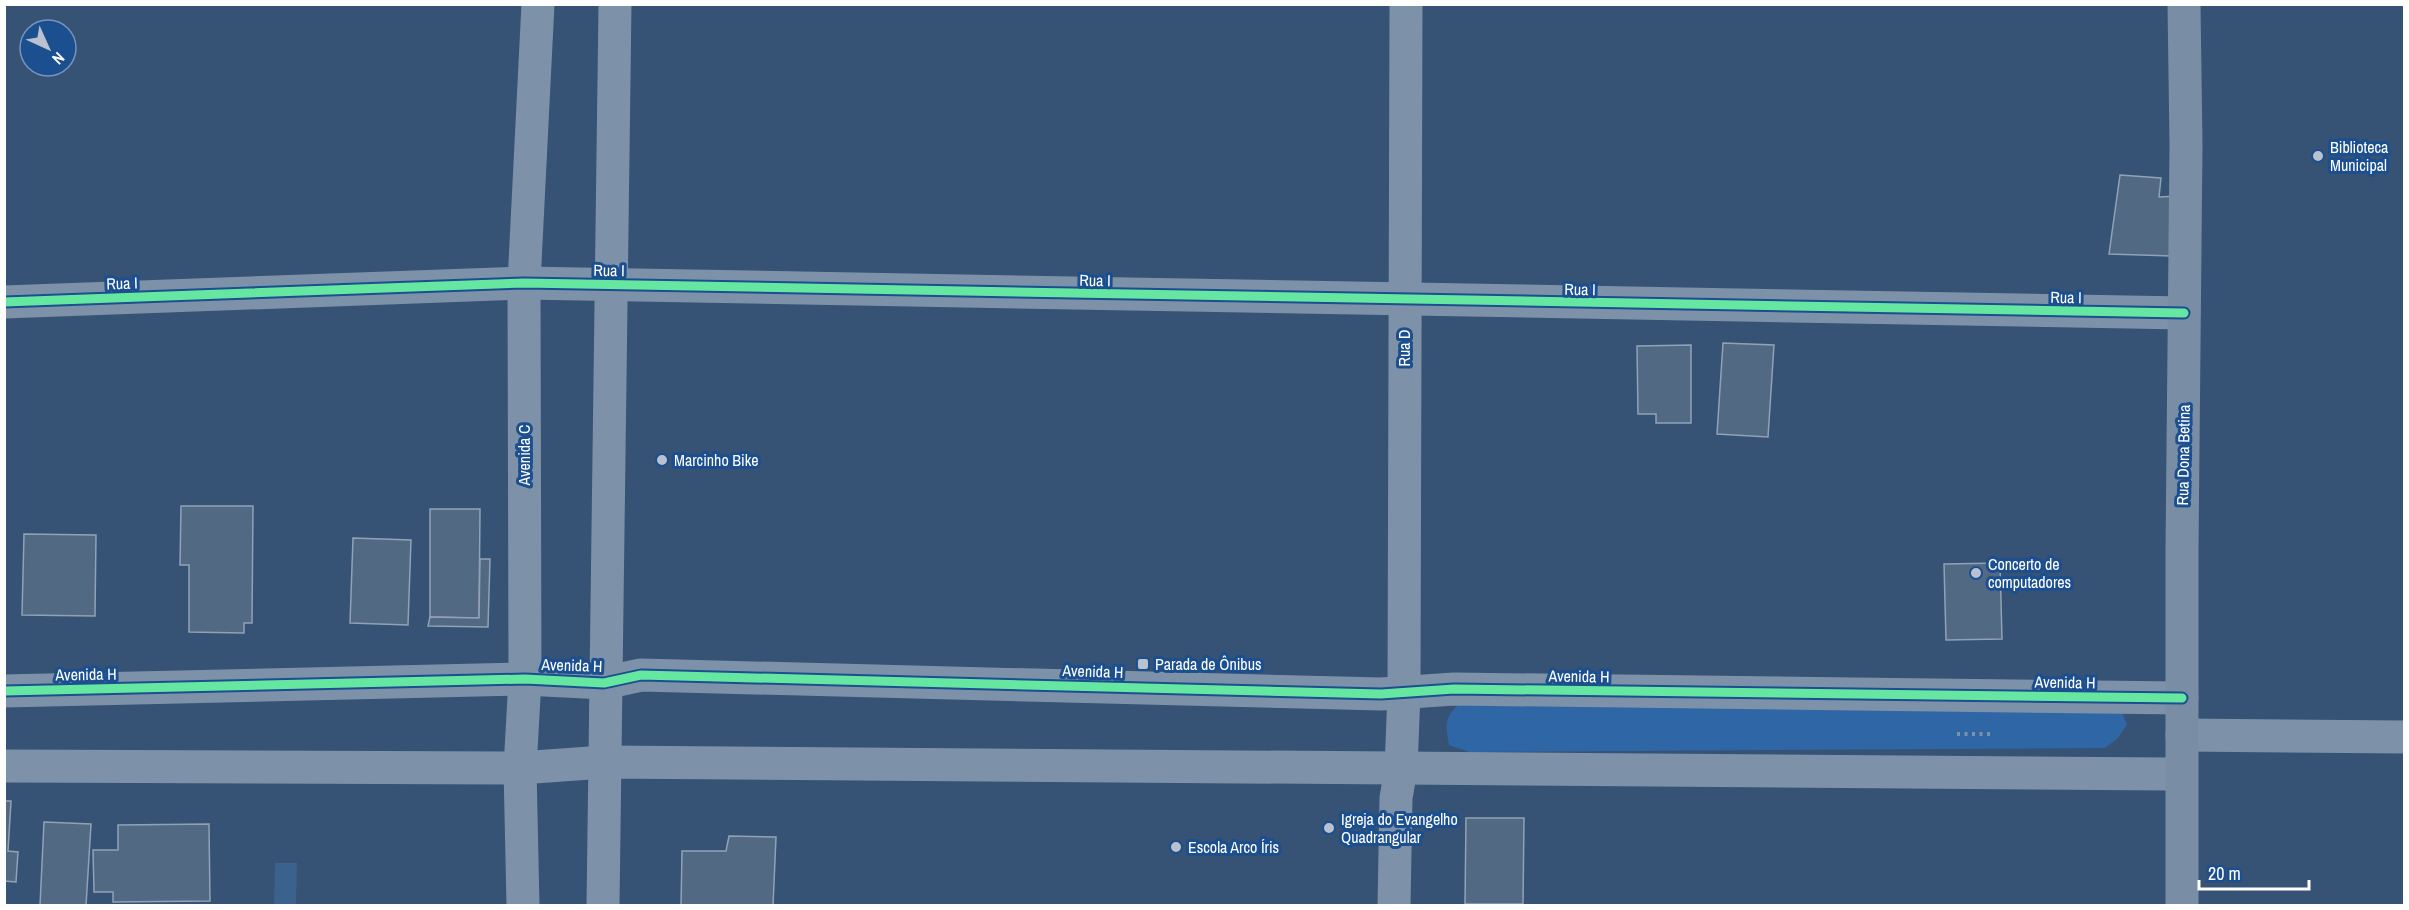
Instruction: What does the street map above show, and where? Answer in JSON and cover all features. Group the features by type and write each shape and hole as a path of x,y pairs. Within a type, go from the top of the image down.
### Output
{"street":[{"name":"Avenida C","path":"523,906 520,768 525,679 524,283 538,4"},
{"path":"603,906 604,683 615,4"},
{"name":"Rua D","path":"1401,769 1404,692 1406,4"},
{"name":"Rua Dona Betina","path":"2182,906 2186,145 2184,4"},
{"name":"Rua I","path":"4,302 524,283 2184,314"},
{"name":"Avenida H","path":"4,691 525,679 604,683 641,675 1381,694 1454,689 2182,698"},
{"path":"2182,735 2404,737"},
{"path":"4,766 520,768 604,762 2168,774 2181,772"},
{"path":"1394,906 1396,798 1401,769"}],"shaded area":[{"path":"1461,702 2122,712 2127,725 2117,739 2105,748 1469,752 1449,745 1447,721 1451,712"},
{"path":"275,863 297,863 296,905 274,905"}],"building":[{"path":"2120,175 2161,178 2159,197 2177,196 2172,256 2109,254"},
{"path":"1723,343 1774,345 1768,437 1717,434"},
{"path":"1691,345 1691,423 1656,423 1656,414 1638,414 1637,346"},
{"path":"181,506 253,506 252,623 244,623 244,633 189,632 189,565 180,565"},
{"path":"430,509 480,509 479,618 430,617"},
{"path":"24,534 96,535 95,616 22,615"},
{"path":"353,538 411,540 408,625 350,623"},
{"path":"480,559 490,559 488,627 428,626 430,617 479,618"},
{"path":"2000,563 2002,639 1946,640 1944,564"},
{"path":"4,801 11,801 8,851 18,852 16,882 4,881"},
{"path":"1466,818 1524,818 1523,904 1465,904"},
{"path":"44,822 91,824 86,906 40,905"},
{"path":"209,824 210,901 113,902 113,892 94,892 93,850 118,850 118,825"},
{"path":"729,836 776,837 773,906 681,906 682,851 726,851"}],"cycle path":[{"path":"4,302 524,283 2184,313"},
{"path":"4,691 525,679 604,683 641,675 1381,694 1454,689 2182,698"}],"place":[{"name":"Biblioteca Municipal","path":"2318,156"},
{"name":"Marcinho Bike","path":"662,460"},
{"name":"Concerto de computadores","path":"1976,573"},
{"name":"Parada de Ônibus","path":"1143,664"},
{"name":"Igreja do Evangelho Quadrangular","path":"1329,828"},
{"name":"Escola Arco Íris","path":"1176,847"}]}
